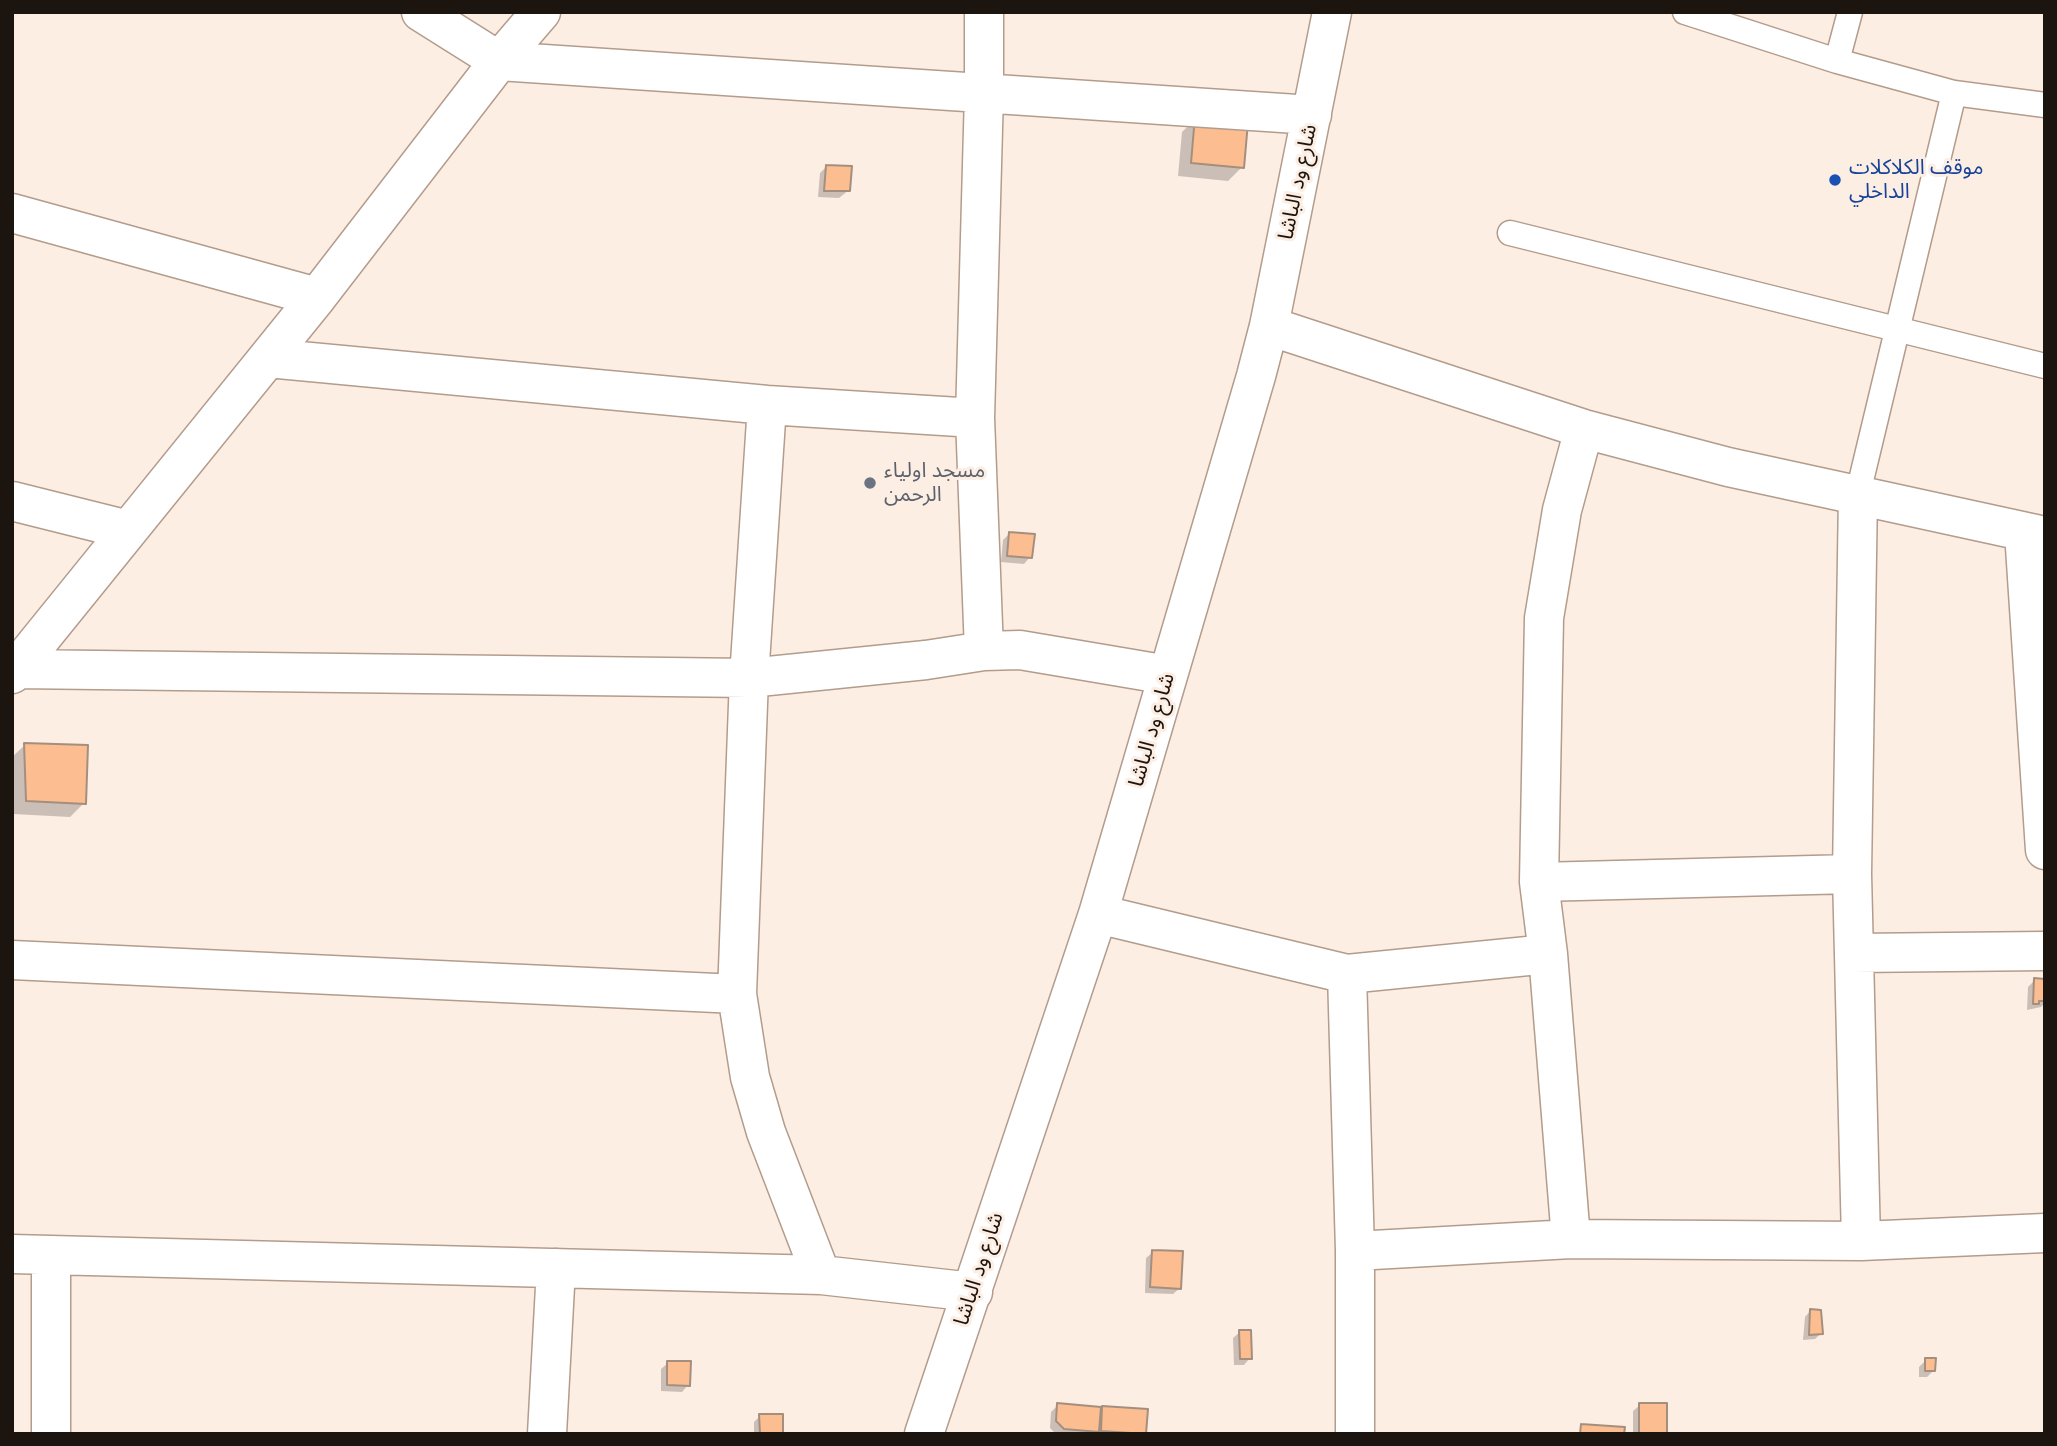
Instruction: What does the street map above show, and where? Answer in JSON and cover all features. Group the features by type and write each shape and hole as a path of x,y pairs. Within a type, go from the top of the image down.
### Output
{"street":[{"path":"421,12 499,61 1312,115"},
{"path":"14,671 317,297 499,61 541,12"},
{"path":"984,12 975,418 984,651"},
{"name":"شارع ود الباشا","path":"924,1434 1098,914 1269,326 1332,12"},
{"path":"12,213 317,297"},
{"path":"1269,326 1584,429 1728,467 2034,534 2045,850"},
{"path":"268,358 767,405 975,418"},
{"path":"767,405 749,678 737,994 750,1077 766,1132 821,1275"},
{"path":"1571,1239 1548,954 1539,881 1544,618 1562,510 1584,429"},
{"path":"1858,494 1852,874 1861,1241"},
{"path":"12,502 128,530"},
{"path":"14,671 749,678 926,660 984,651 1020,650 1168,675"},
{"path":"1539,881 1852,874"},
{"path":"1098,914 1347,974 1548,954"},
{"path":"1854,953 2045,951"},
{"path":"12,960 737,994"},
{"path":"1347,974 1355,1251 1355,1434"},
{"path":"1355,1251 1571,1239 1861,1241 2045,1233"},
{"path":"12,1254 821,1275 973,1292"},
{"path":"51,1255 51,1434"},
{"path":"547,1434 556,1268"}],"lane":[{"path":"1685,12 1838,61 1954,93 2045,104"},
{"path":"1838,61 1850,12"},
{"path":"1858,494 1954,93"},
{"path":"1510,233 2045,366"}],"building":[{"path":"1195,116 1248,122 1244,168 1191,163"},
{"path":"826,165 852,166 850,191 824,191"},
{"path":"1009,532 1035,534 1032,558 1007,556"},
{"path":"24,743 88,745 86,804 26,801"},
{"path":"2034,978 2045,979 2045,1001 2039,1001 2039,1004 2033,1004"},
{"path":"1152,1250 1183,1251 1181,1289 1150,1287"},
{"path":"1810,1309 1821,1310 1823,1334 1809,1335"},
{"path":"1239,1330 1251,1330 1252,1359 1240,1359"},
{"path":"1925,1358 1936,1358 1935,1371 1925,1371"},
{"path":"667,1361 691,1361 690,1386 667,1385"},
{"path":"1057,1403 1101,1407 1099,1432 1064,1429 1056,1421"},
{"path":"1639,1403 1667,1403 1667,1434 1639,1434"},
{"path":"1102,1406 1148,1409 1146,1434 1101,1431"},
{"path":"759,1414 783,1414 783,1434 760,1434"},
{"path":"1581,1424 1625,1427 1624,1434 1580,1434"}],"place":[{"name":"موقف الكلاكلات الداخلي","path":"1835,180"},
{"name":"مسجد اولياء الرحمن","path":"870,483"}]}
